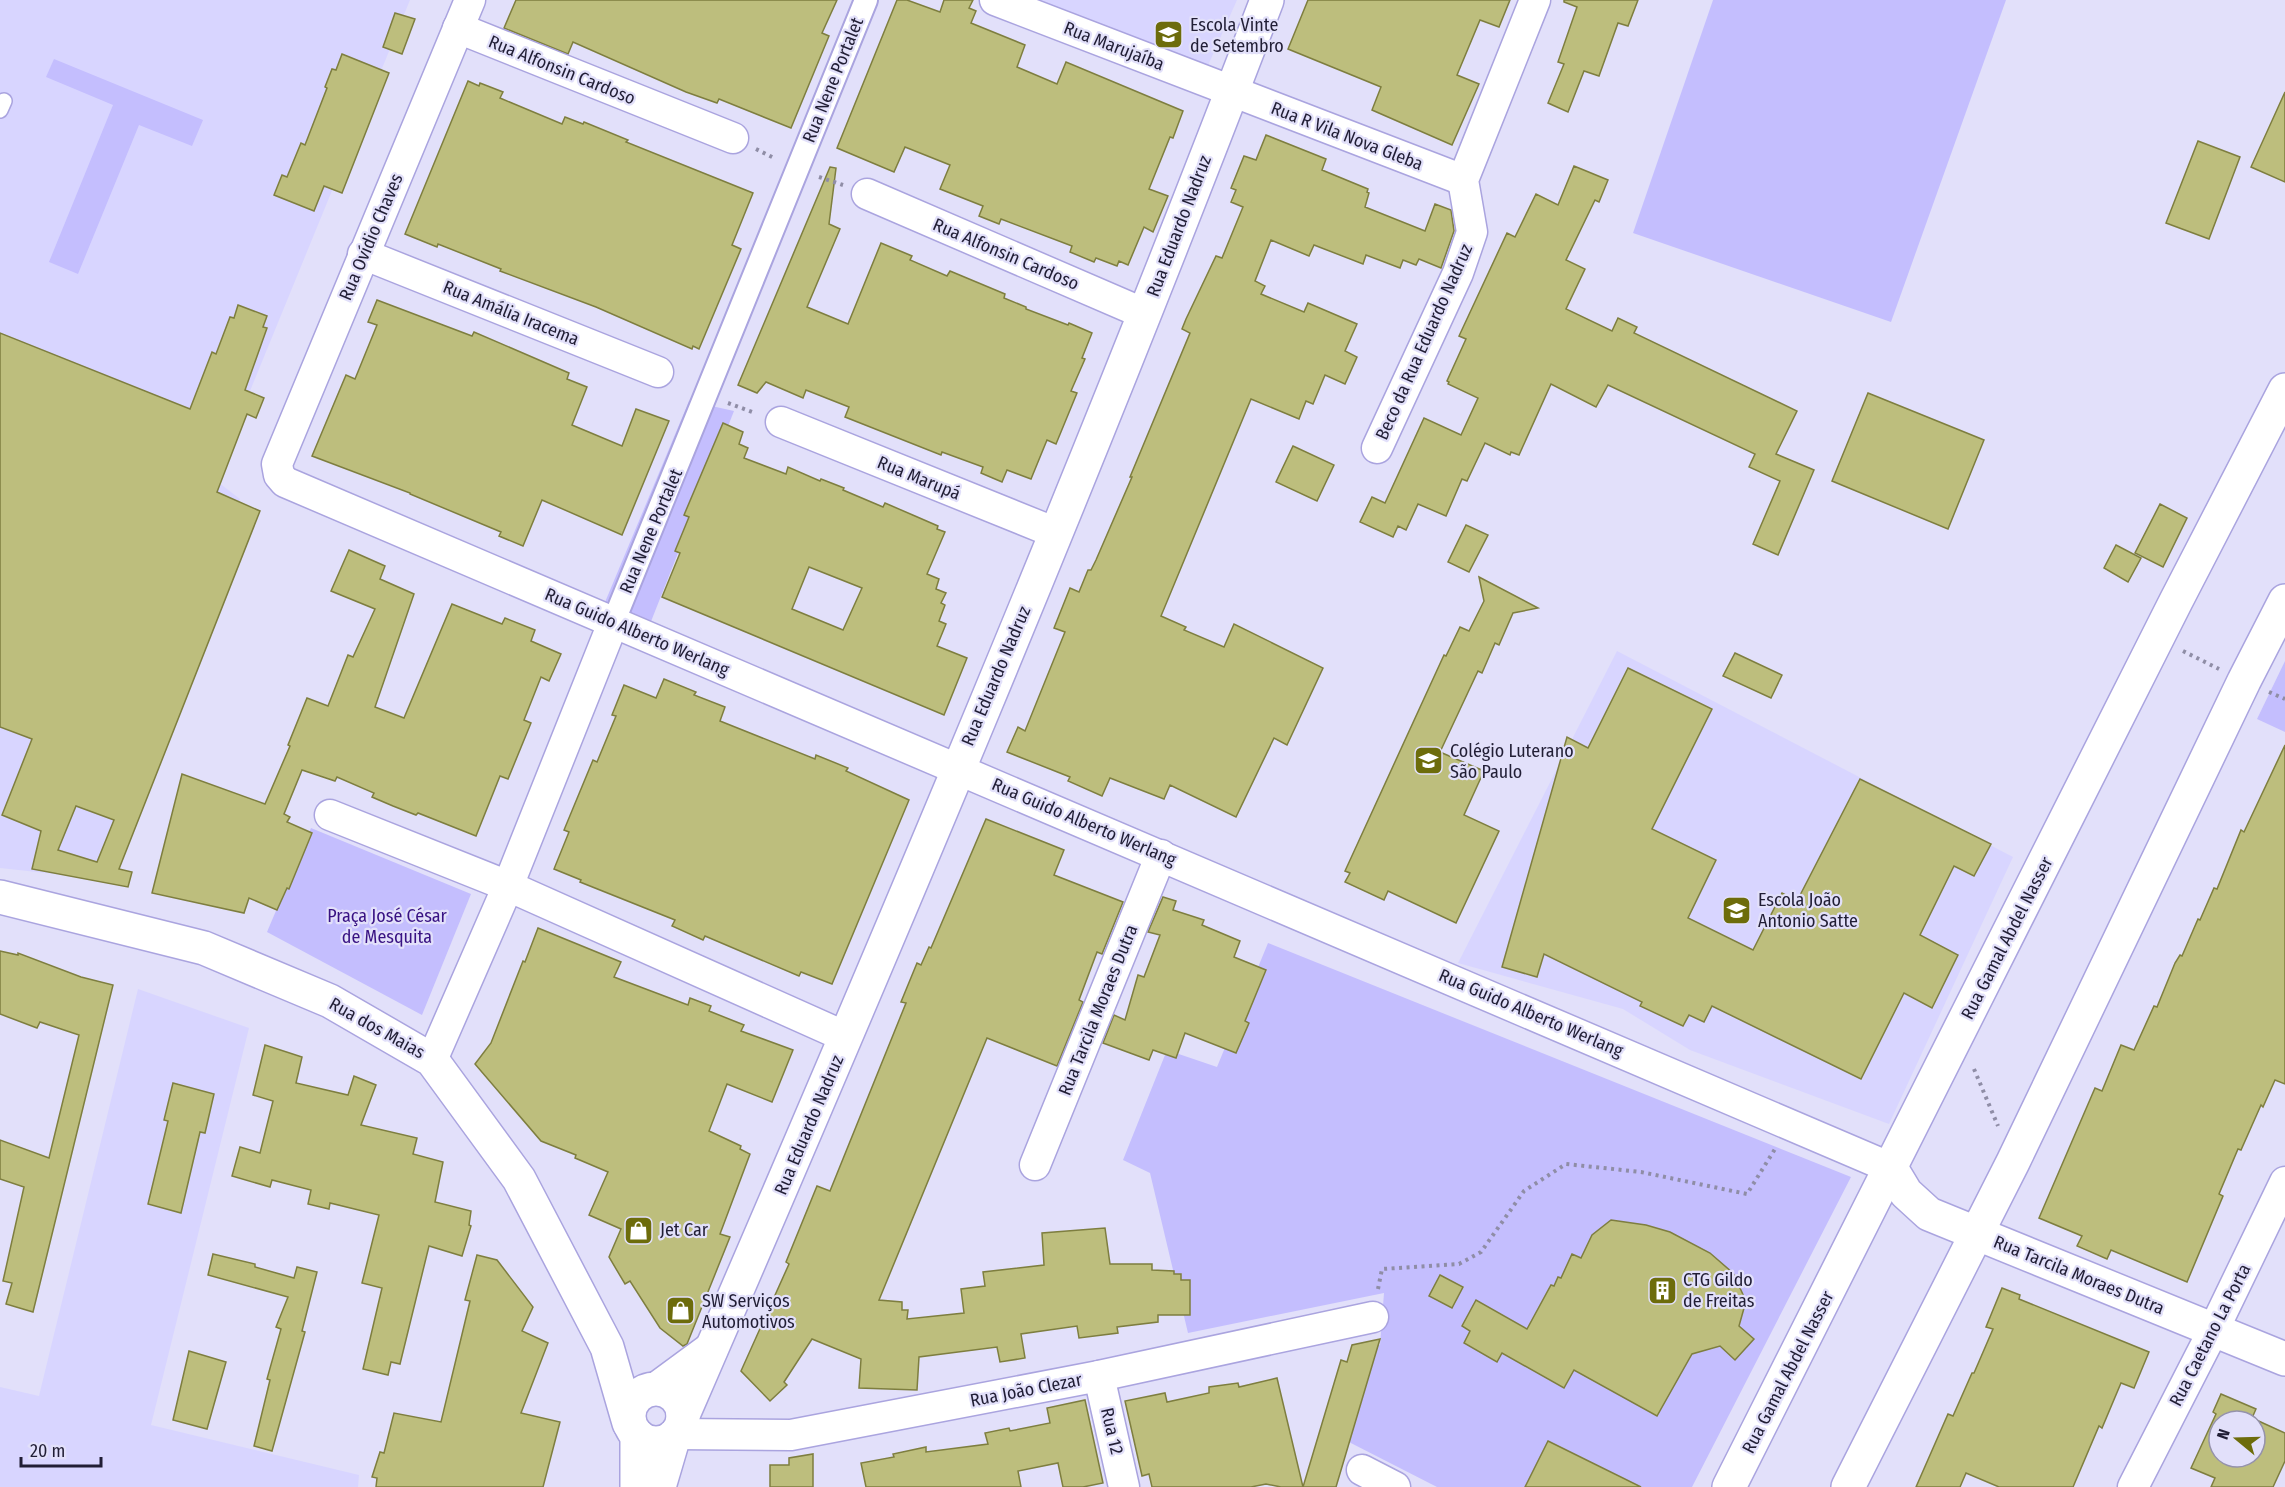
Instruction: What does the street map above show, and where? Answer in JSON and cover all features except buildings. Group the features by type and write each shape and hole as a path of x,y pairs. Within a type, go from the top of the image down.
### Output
{"street":[{"name":"Rua Ovídio Chaves","path":"279,475 277,464 470,0"},
{"name":"Rua Nene Portalet","path":"432,1060 508,886 866,0"},
{"name":"Rua Marujaíba","path":"995,0 1232,91"},
{"name":"Rua Eduardo Nadruz","path":"678,1428 846,1037 1056,533 1145,314 1267,0"},
{"path":"1462,180 1535,0"},
{"name":"Rua Alfonsin Cardoso","path":"459,28 732,138"},
{"name":"Rua R Vila Nova Gleba","path":"1232,91 1462,180"},
{"name":"Beco da Rua Eduardo Nadruz","path":"1377,448 1458,273 1472,232 1462,180"},
{"name":"Rua Alfonsin Cardoso","path":"867,194 1145,314"},
{"name":"Rua Amália Iracema","path":"363,254 658,372"},
{"name":"Rua Gamal Abdel Nasser","path":"1729,1487 2157,638 2285,390"},
{"name":"Rua Marupá","path":"781,422 1056,533"},
{"name":"Rua Guido Alberto Werlang","path":"279,475 285,482 1891,1168"},
{"path":"1848,1487 2013,1162 2244,681 2285,602"},
{"path":"330,815 508,886 846,1037"},
{"name":"Rua Tarcila Moraes Dutra","path":"1035,1165 1161,855"},
{"name":"Rua dos Maias","path":"0,897 204,948 330,1001 432,1060 519,1179 607,1347 633,1429 637,1487"},
{"name":"Rua Tarcila Moraes Dutra","path":"1891,1168 1906,1192 1929,1214 2285,1359"},
{"name":"Rua Caetano La Porta","path":"2133,1487 2214,1329 2285,1182"},
{"name":"Rua João Clezar","path":"678,1428 791,1435 1100,1376 1373,1317"},
{"name":"Rua dos Maias","path":"607,1347 653,1388"},
{"path":"678,1428 662,1443 649,1442 633,1429 629,1409 636,1396 653,1388 713,1347"},
{"name":"Rua 12","path":"1100,1376 1124,1487"},
{"path":"653,1388 670,1392 680,1402 678,1428 659,1487"},
{"path":"1362,1470 1395,1487"}],"path":[{"path":"2157,638 2244,681"},
{"path":"1959,1033 2013,1162"},
{"path":"1373,1317 1382,1269 1459,1264 1481,1252 1524,1191 1566,1164 1641,1172 1748,1194 1790,1124"}],"shaded area":[{"path":"0,0 410,0 214,479 240,499 92,878 0,868"},
{"name":"Escola Vinte de Setembro","path":"1028,0 1237,0 1206,70"},
{"name":"Escola João Antonio Satte","path":"1617,651 2013,857 1889,1124 1690,1050 1623,1009 1458,963"},
{"path":"138,989 249,1028 151,1425 359,1475 358,1487 0,1487 0,1387 39,1396"}],"green space":[{"path":"1713,0 2006,0 1891,322 1633,233"},
{"path":"54,59 203,120 192,146 139,125 78,274 49,262 113,105 46,77"},
{"path":"689,401 734,411 650,624 603,607"},
{"path":"2285,661 2285,732 2257,719"},
{"name":"Praça José César de Mesquita","path":"311,828 471,894 422,1015 267,932"},
{"path":"1268,943 1851,1177 1692,1487 1437,1487 1343,1439 1363,1343 1380,1345 1384,1293 1188,1333 1150,1173 1123,1160 1167,1050 1217,1067"}],"place":[{"name":"Escola Vinte de Setembro","path":"1169,35"},
{"name":"Colégio Luterano São Paulo","path":"1429,761"},
{"name":"Escola João Antonio Satte","path":"1737,910"},
{"name":"Jet Car","path":"639,1230"},
{"name":"CTG Gildo de Freitas","path":"1662,1290"},
{"name":"SW Serviços Automotivos","path":"681,1311"}]}
